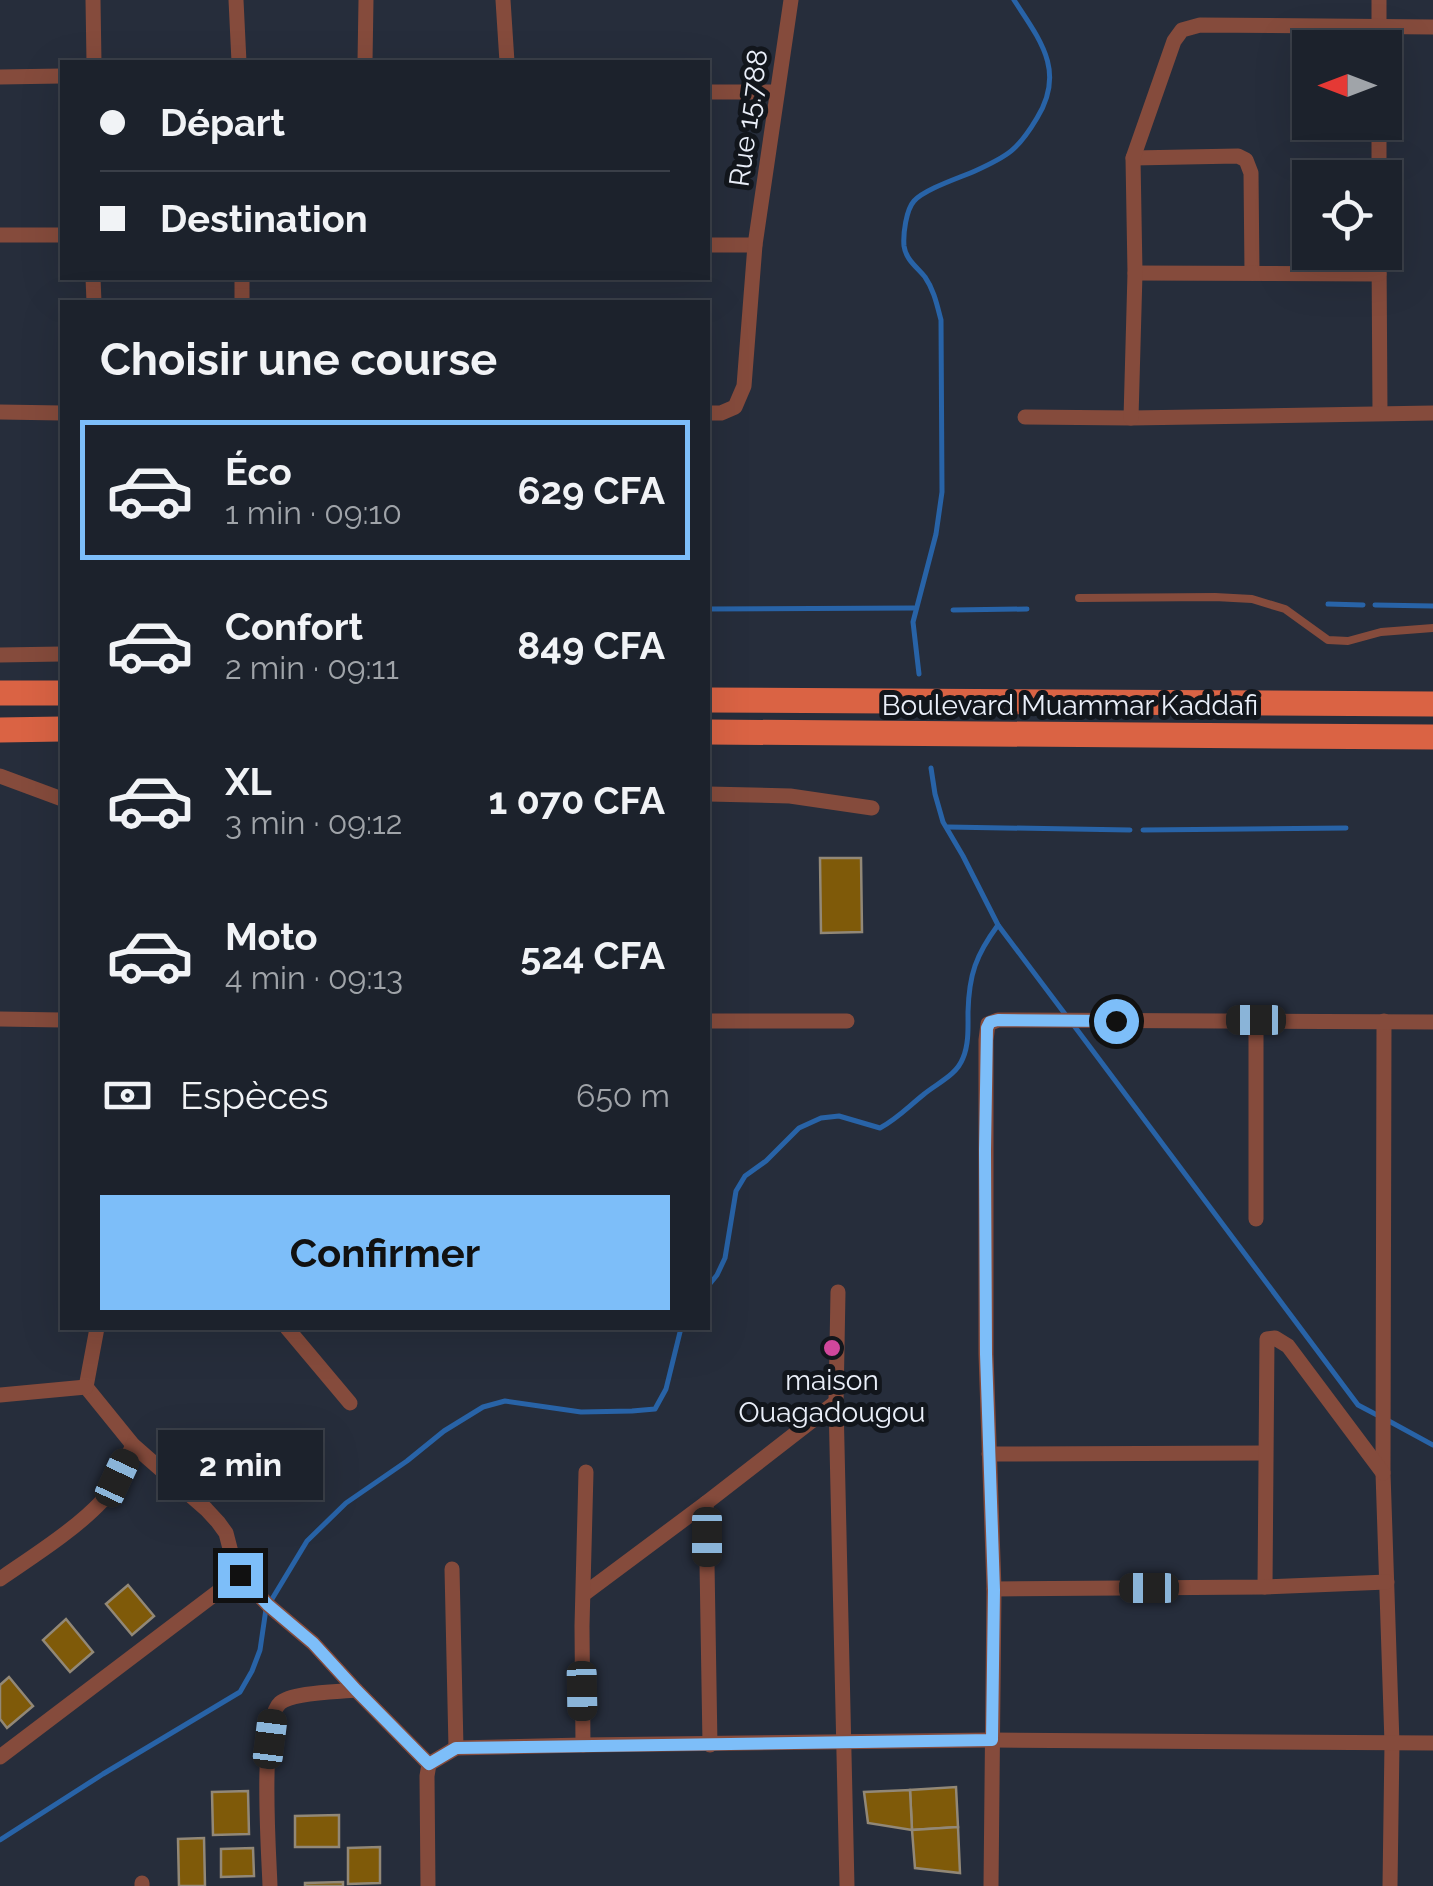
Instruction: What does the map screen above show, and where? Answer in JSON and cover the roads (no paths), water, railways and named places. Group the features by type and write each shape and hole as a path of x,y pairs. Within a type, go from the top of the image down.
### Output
{"main road":[{"path":"0,693 60,693"},
{"name":"Boulevard Muammar Kaddafi","path":"710,700 1433,704"},
{"path":"0,730 60,730"},
{"name":"Boulevard Muammar Kaddafi","path":"710,732 1433,737"}],"street":[{"path":"93,0 94,60"},
{"path":"236,0 238,60"},
{"path":"365,60 366,0"},
{"path":"503,0 506,60"},
{"name":"Rue 15.788","path":"714,413 736,406 744,386 755,245 791,0"},
{"path":"1379,0 1379,27"},
{"path":"1131,418 1133,158 1174,40 1182,30 1200,25 1433,27"},
{"path":"0,77 60,76"},
{"path":"710,92 777,92"},
{"path":"1133,158 1238,156 1246,160 1251,174 1252,274"},
{"path":"0,236 60,235"},
{"path":"710,245 755,245"},
{"path":"1380,270 1380,413"},
{"path":"1135,273 1380,274"},
{"path":"0,412 60,413"},
{"path":"1025,417 1433,413"},
{"path":"0,655 60,654"},
{"path":"0,776 60,797"},
{"path":"710,794 790,796 872,808"},
{"path":"0,1019 60,1020"},
{"path":"1256,1020 1256,1219"},
{"path":"710,1021 847,1021"},
{"path":"1384,1021 1384,1472 1392,1743 1390,1886"},
{"path":"991,1886 994,1590 985,1150 986,1033 990,1022 1433,1022"},
{"path":"838,1292 836,1402 847,1886"},
{"path":"97,1330 86,1387 133,1445 218,1522 226,1533 240,1575 313,1643 429,1764"},
{"path":"289,1330 350,1404"},
{"path":"1265,1587 1266,1342 1272,1338 1288,1346 1384,1472"},
{"path":"0,1395 86,1387"},
{"path":"584,1594 836,1402"},
{"path":"0,1580 102,1501 133,1445"},
{"path":"989,1454 1265,1453"},
{"path":"583,1746 586,1472"},
{"path":"706,1503 710,1745"},
{"path":"452,1569 456,1748"},
{"path":"0,1756 240,1575"},
{"path":"994,1590 1387,1582"},
{"path":"270,1886 267,1766 273,1714 278,1704 290,1697 356,1690"},
{"path":"428,1886 429,1764 456,1748 992,1740 1433,1743"}],"lane":[{"path":"1079,598 1252,599 1285,609 1328,640 1433,628"}],"waterway":[{"path":"919,674 913,622 936,534 942,492 941,320 928,282 905,251 905,229 914,201 1011,151 1030,129 1045,101 1049,85 1046,56 1014,0"},
{"path":"1328,604 1363,605"},
{"path":"1375,605 1433,606"},
{"path":"710,609 914,608"},
{"path":"953,610 1027,609"},
{"path":"931,768 943,822 998,925 1065,1014"},
{"path":"948,827 1130,830"},
{"path":"1143,830 1346,828"},
{"path":"710,1284 725,1258 736,1191 745,1176 799,1128 821,1118 839,1116 880,1128 956,1070 966,1047 972,976 998,925"},
{"path":"1072,1023 1358,1405 1377,1415"},
{"path":"0,1840 240,1692 260,1650 266,1609 307,1541 346,1503 483,1407 505,1401 581,1412 655,1409 666,1389 681,1330"},
{"path":"1387,1420 1433,1445"}],"place":[{"name":"maison Ouagadougou","path":"832,1348"}]}
